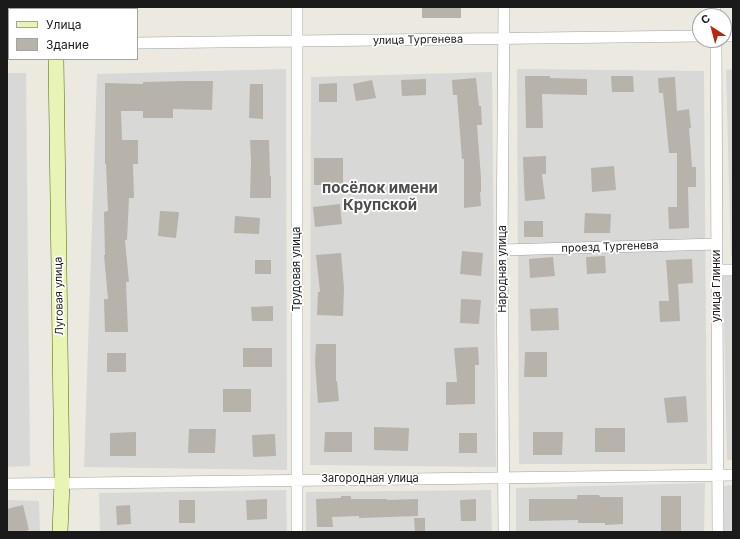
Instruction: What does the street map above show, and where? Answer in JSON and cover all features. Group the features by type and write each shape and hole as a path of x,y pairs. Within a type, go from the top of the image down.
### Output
{"street":[{"name":"Трудовая улица","path":"297,7 297,532"},
{"name":"Народная улица","path":"504,7 505,39 502,250 504,532"},
{"name":"улица Тургенева","path":"138,44 692,36"},
{"name":"улица Глинки","path":"716,48 718,532"},
{"name":"Луговая улица","path":"56,60 62,483 60,532"},
{"name":"проезд Тургенева","path":"502,250 717,244"},
{"path":"717,270 733,270"},
{"name":"Загородная улица","path":"7,484 733,475"}],"shaded area":[{"path":"286,69 287,470 84,467 97,74"},
{"path":"517,69 704,71 707,464 519,464"},
{"path":"733,69 733,257 731,257 726,70"},
{"path":"492,72 496,467 310,465 311,77"},
{"path":"7,73 26,73 30,466 7,467"},
{"path":"723,275 733,275 733,460 727,460"},
{"path":"705,483 704,532 516,532 516,488"},
{"path":"733,485 733,532 724,532 724,486"},
{"path":"286,490 287,532 100,532 99,493"},
{"path":"491,490 492,532 306,532 306,492"},
{"path":"7,500 39,501 40,532 7,532"}],"building":[{"path":"422,8 461,8 461,18 422,18"},
{"path":"525,76 550,76 550,78 587,79 587,95 542,94 543,128 526,128"},
{"path":"611,76 633,76 634,92 612,92"},
{"path":"675,77 677,111 689,109 692,167 696,167 696,187 688,187 689,228 669,229 668,207 677,207 677,153 669,153 663,93 659,93 658,78"},
{"path":"476,78 479,106 481,106 482,125 477,125 481,178 481,206 464,208 464,159 462,159 457,95 453,95 452,80"},
{"path":"426,79 426,95 402,96 401,80"},
{"path":"372,80 376,98 356,101 353,84"},
{"path":"213,81 212,110 173,109 173,118 143,118 143,111 121,111 122,140 138,140 138,164 133,164 134,198 129,198 127,240 125,240 129,282 126,282 128,332 105,332 104,299 108,299 104,255 104,212 108,211 105,164 105,83 143,84 143,82"},
{"path":"337,83 337,102 319,102 319,84"},
{"path":"250,84 263,84 263,119 249,118"},
{"path":"250,140 269,140 271,198 250,198"},
{"path":"546,156 546,174 542,174 545,199 525,201 523,157"},
{"path":"314,158 343,158 343,185 314,185"},
{"path":"614,166 616,190 592,192 591,168"},
{"path":"340,204 342,224 315,227 313,207"},
{"path":"160,211 179,212 176,238 158,236"},
{"path":"585,213 611,214 610,233 584,233"},
{"path":"235,216 260,218 259,234 234,233"},
{"path":"524,221 543,221 543,237 524,237"},
{"path":"462,251 483,253 481,276 460,274"},
{"path":"341,253 344,288 343,316 317,315 318,292 320,292 316,255"},
{"path":"605,256 606,273 587,274 586,257"},
{"path":"553,257 555,276 530,278 529,259"},
{"path":"692,259 693,283 678,284 680,321 660,322 659,301 669,301 666,260"},
{"path":"255,260 271,260 271,274 255,274"},
{"path":"461,299 481,300 479,324 460,323"},
{"path":"273,306 273,321 252,321 251,307"},
{"path":"558,308 559,330 531,331 530,309"},
{"path":"316,344 336,344 336,381 339,401 318,403 315,363"},
{"path":"478,347 479,365 475,365 475,404 446,405 446,382 457,382 454,348"},
{"path":"243,348 272,348 272,367 243,367"},
{"path":"525,352 547,352 547,377 524,377"},
{"path":"107,353 126,353 126,372 107,372"},
{"path":"223,389 251,389 251,412 223,412"},
{"path":"686,396 688,422 667,423 664,398"},
{"path":"374,427 409,428 408,451 374,450"},
{"path":"595,428 625,428 625,452 595,452"},
{"path":"189,429 216,429 215,453 188,453"},
{"path":"136,432 136,456 110,456 110,433"},
{"path":"325,432 352,432 352,452 324,452"},
{"path":"533,432 563,432 562,455 533,455"},
{"path":"459,433 477,433 477,453 459,453"},
{"path":"275,434 276,456 253,457 252,435"},
{"path":"577,495 623,497 623,524 605,525 605,523 578,523 578,520 529,521 529,499 577,499"},
{"path":"341,496 351,496 351,499 418,499 418,516 359,518 359,516 332,517 333,527 317,527 316,499 341,498"},
{"path":"661,496 681,496 681,532 661,532"},
{"path":"267,499 267,519 247,520 246,500"},
{"path":"476,499 476,521 461,521 460,500"},
{"path":"179,500 195,500 195,523 179,523"},
{"path":"23,505 29,530 21,532 7,532 7,509"},
{"path":"130,505 131,524 117,525 116,506"},
{"path":"414,518 425,518 425,532 415,532"}],"district":[{"name":"посёлок имени Крупской","path":"380,196"}]}
